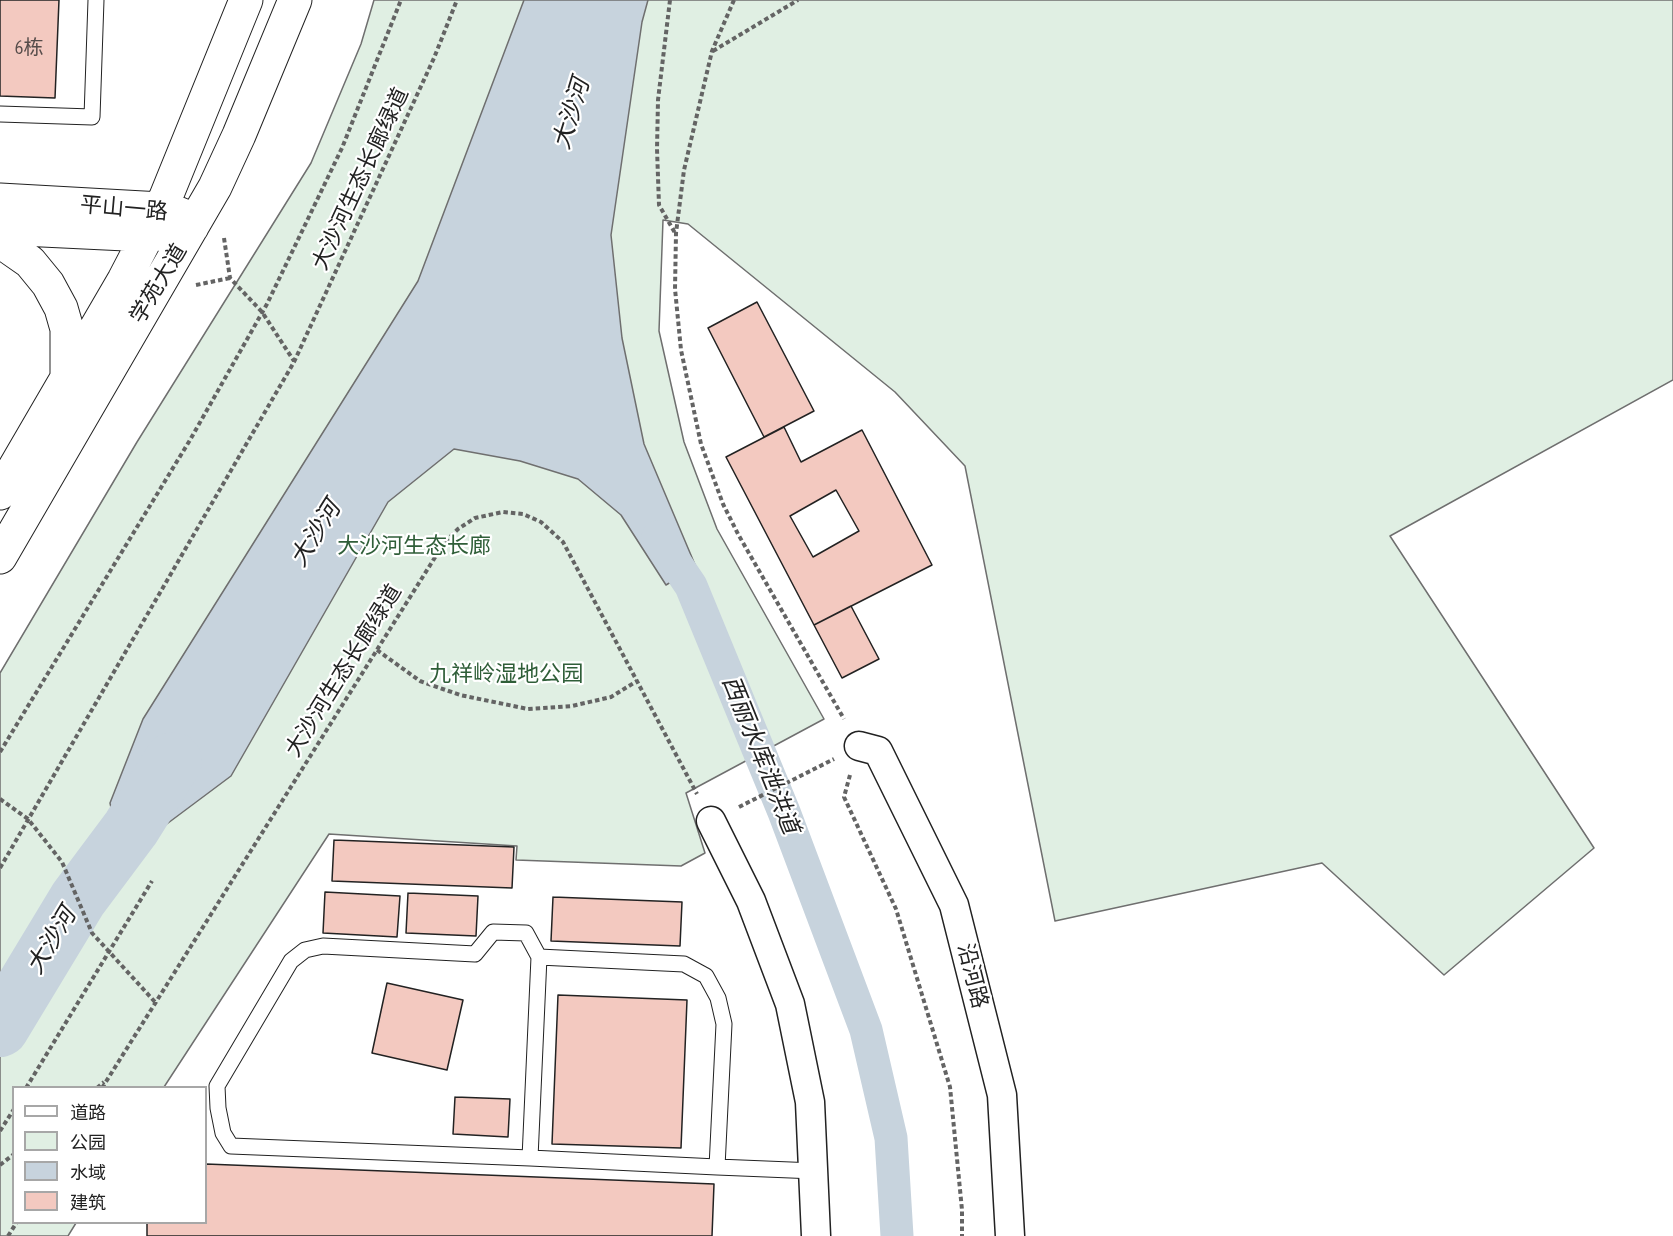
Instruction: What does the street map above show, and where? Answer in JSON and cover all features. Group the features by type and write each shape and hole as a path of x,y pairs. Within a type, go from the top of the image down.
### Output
{"street":[{"name":"学苑大道","path":"0,493 68,377 154,222 246,0"},
{"name":"学苑大道","path":"0,557 192,227 240,135 295,0"},
{"name":"平山一路","path":"0,200 154,222 172,233 192,227"},
{"name":"平山一路","path":"0,228 154,222"},
{"path":"0,241 30,262 48,284 61,308 67,329 68,377"},
{"name":"沿河路","path":"859,746 878,751 954,905 1002,1095 1010,1236"},
{"path":"722,815 751,901 790,1004 810,1102 816,1236"}],"lane":[{"path":"0,114 92,117 96,0"},
{"path":"530,1158 539,957 526,933 493,932 474,954 322,946 306,950 291,961 218,1086 218,1108 223,1133 231,1146 814,1171"},
{"path":"539,957 684,964 706,976 718,998 724,1024 717,1167"}],"path":[{"path":"0,752 190,440 262,312 342,148 401,0"},
{"name":"大沙河生态长廊绿道","path":"0,868 294,362 434,58 457,0"},
{"path":"670,0 658,100 657,149 659,205 676,233"},
{"path":"734,0 712,51 693,123 676,233 675,289 681,350 691,405 712,476 738,534 859,746 844,797 896,909 922,987 950,1087 962,1210 962,1236"},
{"path":"712,51 798,0"},
{"path":"231,278 262,312 294,362"},
{"name":"大沙河生态长廊绿道","path":"103,1086 450,535 466,523 484,514 513,513 541,522 563,542 637,681 722,815"},
{"path":"377,650 420,681 460,695 528,709 572,706 611,697 637,681"},
{"path":"722,815 859,746"},
{"path":"0,799 28,819 62,862 92,933 155,1002"},
{"path":"27,1086 152,882"},
{"name":"大沙河生态长廊绿道","path":"100,1086 107,1080"},
{"path":"0,1131 12,1111"},
{"path":"0,1165 12,1156"}],"green space":[{"path":"374,0 1673,0 1673,380 1390,536 1594,848 1444,975 1322,863 1055,921 965,466 895,392 688,224 663,220 659,331 684,442 717,529 824,719 686,793 705,853 681,866 516,860 517,846 329,834 165,1086 12,1086 12,1224 75,1224 68,1236 0,1236 0,673 137,442 311,163 361,44"}],"water":[{"path":"524,0 648,0 642,22 611,235 622,338 644,444 696,567 666,585 621,515 578,479 520,461 454,449 388,502 231,776 148,838 114,822 110,803 143,719 418,281"}],"building":[{"path":"0,0 59,0 55,98 0,96"},
{"path":"757,302 814,411 764,437 708,328"},
{"path":"784,427 801,462 862,430 932,565 814,625 726,457","holes":["836,490 859,531 813,557 790,516"]},
{"path":"851,606 879,659 842,678 814,625"},
{"path":"334,840 514,847 512,888 332,881"},
{"path":"325,892 400,896 397,937 323,933"},
{"path":"408,893 478,896 476,936 406,933"},
{"path":"553,897 682,902 680,946 551,941"},
{"path":"387,983 463,1000 447,1070 372,1053"},
{"path":"558,995 687,1000 681,1148 552,1144"},
{"path":"455,1097 510,1099 508,1137 453,1134"},
{"path":"207,1164 714,1184 712,1236 147,1236 147,1224 207,1224"}],"waterway":[{"name":"西丽水库泄洪道","path":"658,537 691,586 784,812 866,1030 891,1138 897,1236"},
{"name":"大沙河","path":"0,1028 78,899 131,828 173,761"}],"park label":[{"name":"大沙河生态长廊","path":"414,547"},
{"name":"九祥岭湿地公园","path":"506,675"}]}
